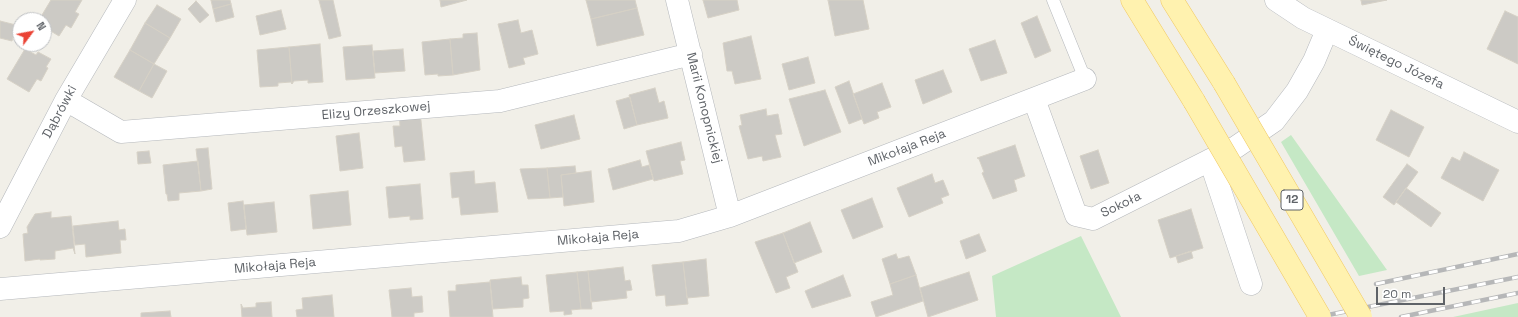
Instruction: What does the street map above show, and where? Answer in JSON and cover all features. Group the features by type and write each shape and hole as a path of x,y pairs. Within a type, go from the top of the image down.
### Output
{"main road":[{"path":"1132,0 1194,101 1320,317"},
{"name":"12","path":"1172,0 1224,83 1361,317"}],"street":[{"name":"Dąbrówki","path":"0,227 66,100 125,0"},
{"name":"Marii Konopnickiej","path":"677,0 730,216"},
{"name":"Świętego Józefa","path":"1276,0 1303,18 1518,122"},
{"name":"Sokoła","path":"1034,99 1076,215 1093,219 1236,147 1274,121 1297,91 1314,62 1327,30"},
{"name":"Elizy Orzeszkowej","path":"66,100 121,132 500,101 691,54"},
{"name":"Mikołaja Reja","path":"0,289 678,231 730,216 1085,79"},
{"path":"1210,160 1251,284"}],"lane":[{"name":"Mikołaja Reja","path":"1053,0 1085,79"}],"green space":[{"path":"1291,135 1387,270 1359,276 1281,142"},
{"path":"1081,236 1121,317 996,317 992,276"},
{"path":"1518,303 1518,317 1453,317"}],"building":[{"path":"51,0 82,0 75,12 79,14 71,28 66,25 59,36 52,32 52,12 44,12"},
{"path":"211,0 230,0 231,4 213,9"},
{"path":"319,0 333,0 341,36 329,39"},
{"path":"440,0 467,0 441,7"},
{"path":"586,0 635,0 637,8 591,19"},
{"path":"703,0 737,0 739,10 708,18"},
{"path":"828,0 863,0 869,29 835,36"},
{"path":"1361,0 1387,0 1362,5"},
{"path":"196,1 209,15 200,23 188,9"},
{"path":"231,4 234,17 216,22 213,9"},
{"path":"157,5 181,19 170,38 145,23"},
{"path":"637,8 644,35 597,46 591,19"},
{"path":"281,10 286,29 260,35 256,16"},
{"path":"1505,11 1518,17 1518,64 1487,49"},
{"path":"1037,16 1051,51 1035,58 1021,23"},
{"path":"518,20 521,33 532,30 538,54 523,58 525,64 509,68 498,24"},
{"path":"0,21 12,24 12,41 0,38"},
{"path":"145,23 170,38 154,64 130,50"},
{"path":"477,33 480,70 453,75 450,39 463,38 463,34"},
{"path":"751,36 761,79 735,84 732,71 727,71 723,43"},
{"path":"450,39 453,75 425,75 422,42"},
{"path":"995,40 1007,73 981,81 969,49"},
{"path":"320,44 323,82 308,83 308,80 294,81 292,84 289,47"},
{"path":"372,45 375,78 346,80 343,47"},
{"path":"289,47 292,84 291,82 278,83 278,86 260,87 257,50"},
{"path":"403,49 405,71 375,73 373,51"},
{"path":"130,50 154,64 139,91 114,77"},
{"path":"23,52 30,52 36,55 38,52 51,59 46,67 48,68 41,81 37,79 29,92 7,79"},
{"path":"808,57 815,83 789,90 782,64"},
{"path":"154,64 167,71 152,98 139,91"},
{"path":"943,70 952,92 923,104 915,80"},
{"path":"849,81 862,119 849,124 835,87"},
{"path":"882,83 891,107 877,112 879,118 864,124 853,94"},
{"path":"655,88 659,103 664,101 668,118 637,125 629,95"},
{"path":"825,90 841,132 804,146 789,99"},
{"path":"630,97 637,125 624,129 616,101"},
{"path":"766,109 767,116 778,114 782,134 775,135 781,157 763,161 762,156 748,159 739,126 742,125 740,115"},
{"path":"1391,110 1424,127 1409,157 1376,140"},
{"path":"420,111 425,160 404,162 402,146 395,147 393,126 400,126 399,113"},
{"path":"574,115 580,139 541,149 535,125"},
{"path":"359,133 363,168 340,171 336,136"},
{"path":"681,142 685,160 680,161 683,174 654,181 646,151"},
{"path":"1015,145 1025,176 1014,180 1017,191 993,199 982,173 984,172 979,159 977,158"},
{"path":"208,148 212,189 201,191 196,149"},
{"path":"1098,150 1109,183 1091,189 1080,156"},
{"path":"149,151 151,163 138,164 137,152"},
{"path":"1464,152 1499,170 1483,201 1441,178 1452,157 1460,161"},
{"path":"640,160 642,167 649,165 653,179 613,190 608,169"},
{"path":"198,161 201,191 179,193 179,200 168,201 163,165"},
{"path":"1407,164 1418,172 1394,205 1383,197"},
{"path":"575,166 576,173 561,175 563,197 550,198 547,168"},
{"path":"547,168 550,198 528,199 520,169"},
{"path":"474,171 475,184 495,182 498,212 461,215 459,197 452,198 450,173"},
{"path":"591,171 594,202 564,206 561,175"},
{"path":"932,174 935,183 943,180 949,195 941,198 943,203 909,217 897,188"},
{"path":"420,184 423,219 410,220 410,216 389,218 386,187"},
{"path":"1406,188 1441,213 1431,227 1396,202"},
{"path":"348,191 351,225 313,229 310,195"},
{"path":"872,198 883,227 853,239 841,210"},
{"path":"243,201 246,229 231,231 228,203"},
{"path":"274,202 277,232 247,235 244,205"},
{"path":"1191,209 1203,248 1170,258 1158,220"},
{"path":"51,212 51,218 71,216 75,254 73,248 55,251 55,259 25,261 23,234 28,233 27,227 35,214"},
{"path":"118,221 119,230 125,229 126,240 120,240 121,253 86,257 85,244 75,245 73,226"},
{"path":"810,222 822,252 794,263 783,233"},
{"path":"783,233 798,272 786,277 790,288 776,293 755,242"},
{"path":"979,234 986,251 966,259 960,241"},
{"path":"1191,251 1193,258 1178,263 1176,256"},
{"path":"896,254 898,259 909,256 916,275 890,284 882,259"},
{"path":"706,259 709,296 687,298 683,262"},
{"path":"683,262 688,304 666,306 665,295 656,296 652,265"},
{"path":"623,267 625,281 630,280 632,290 626,291 627,298 591,302 588,271"},
{"path":"588,271 592,309 581,309 577,272"},
{"path":"577,272 581,309 571,310 572,314 564,315 564,311 550,312 546,275"},
{"path":"969,272 978,300 928,317 920,288"},
{"path":"843,275 851,296 812,308 805,291"},
{"path":"916,275 923,301 876,317 871,302 893,295 890,284"},
{"path":"521,277 522,285 528,285 529,298 523,299 523,307 493,309 490,280"},
{"path":"490,282 493,317 450,317 448,291 456,291 456,285"},
{"path":"411,288 412,297 422,296 423,312 414,313 414,317 392,317 389,290"},
{"path":"332,295 334,317 297,317 296,310 303,309 302,298"},
{"path":"271,302 272,317 242,317 241,304 243,308 256,307 256,303"},
{"path":"170,311 171,317 141,317 141,313"}],"railway":[{"path":"1376,284 1518,254"},
{"path":"1318,317 1518,277"},
{"path":"1401,317 1518,293"}]}
